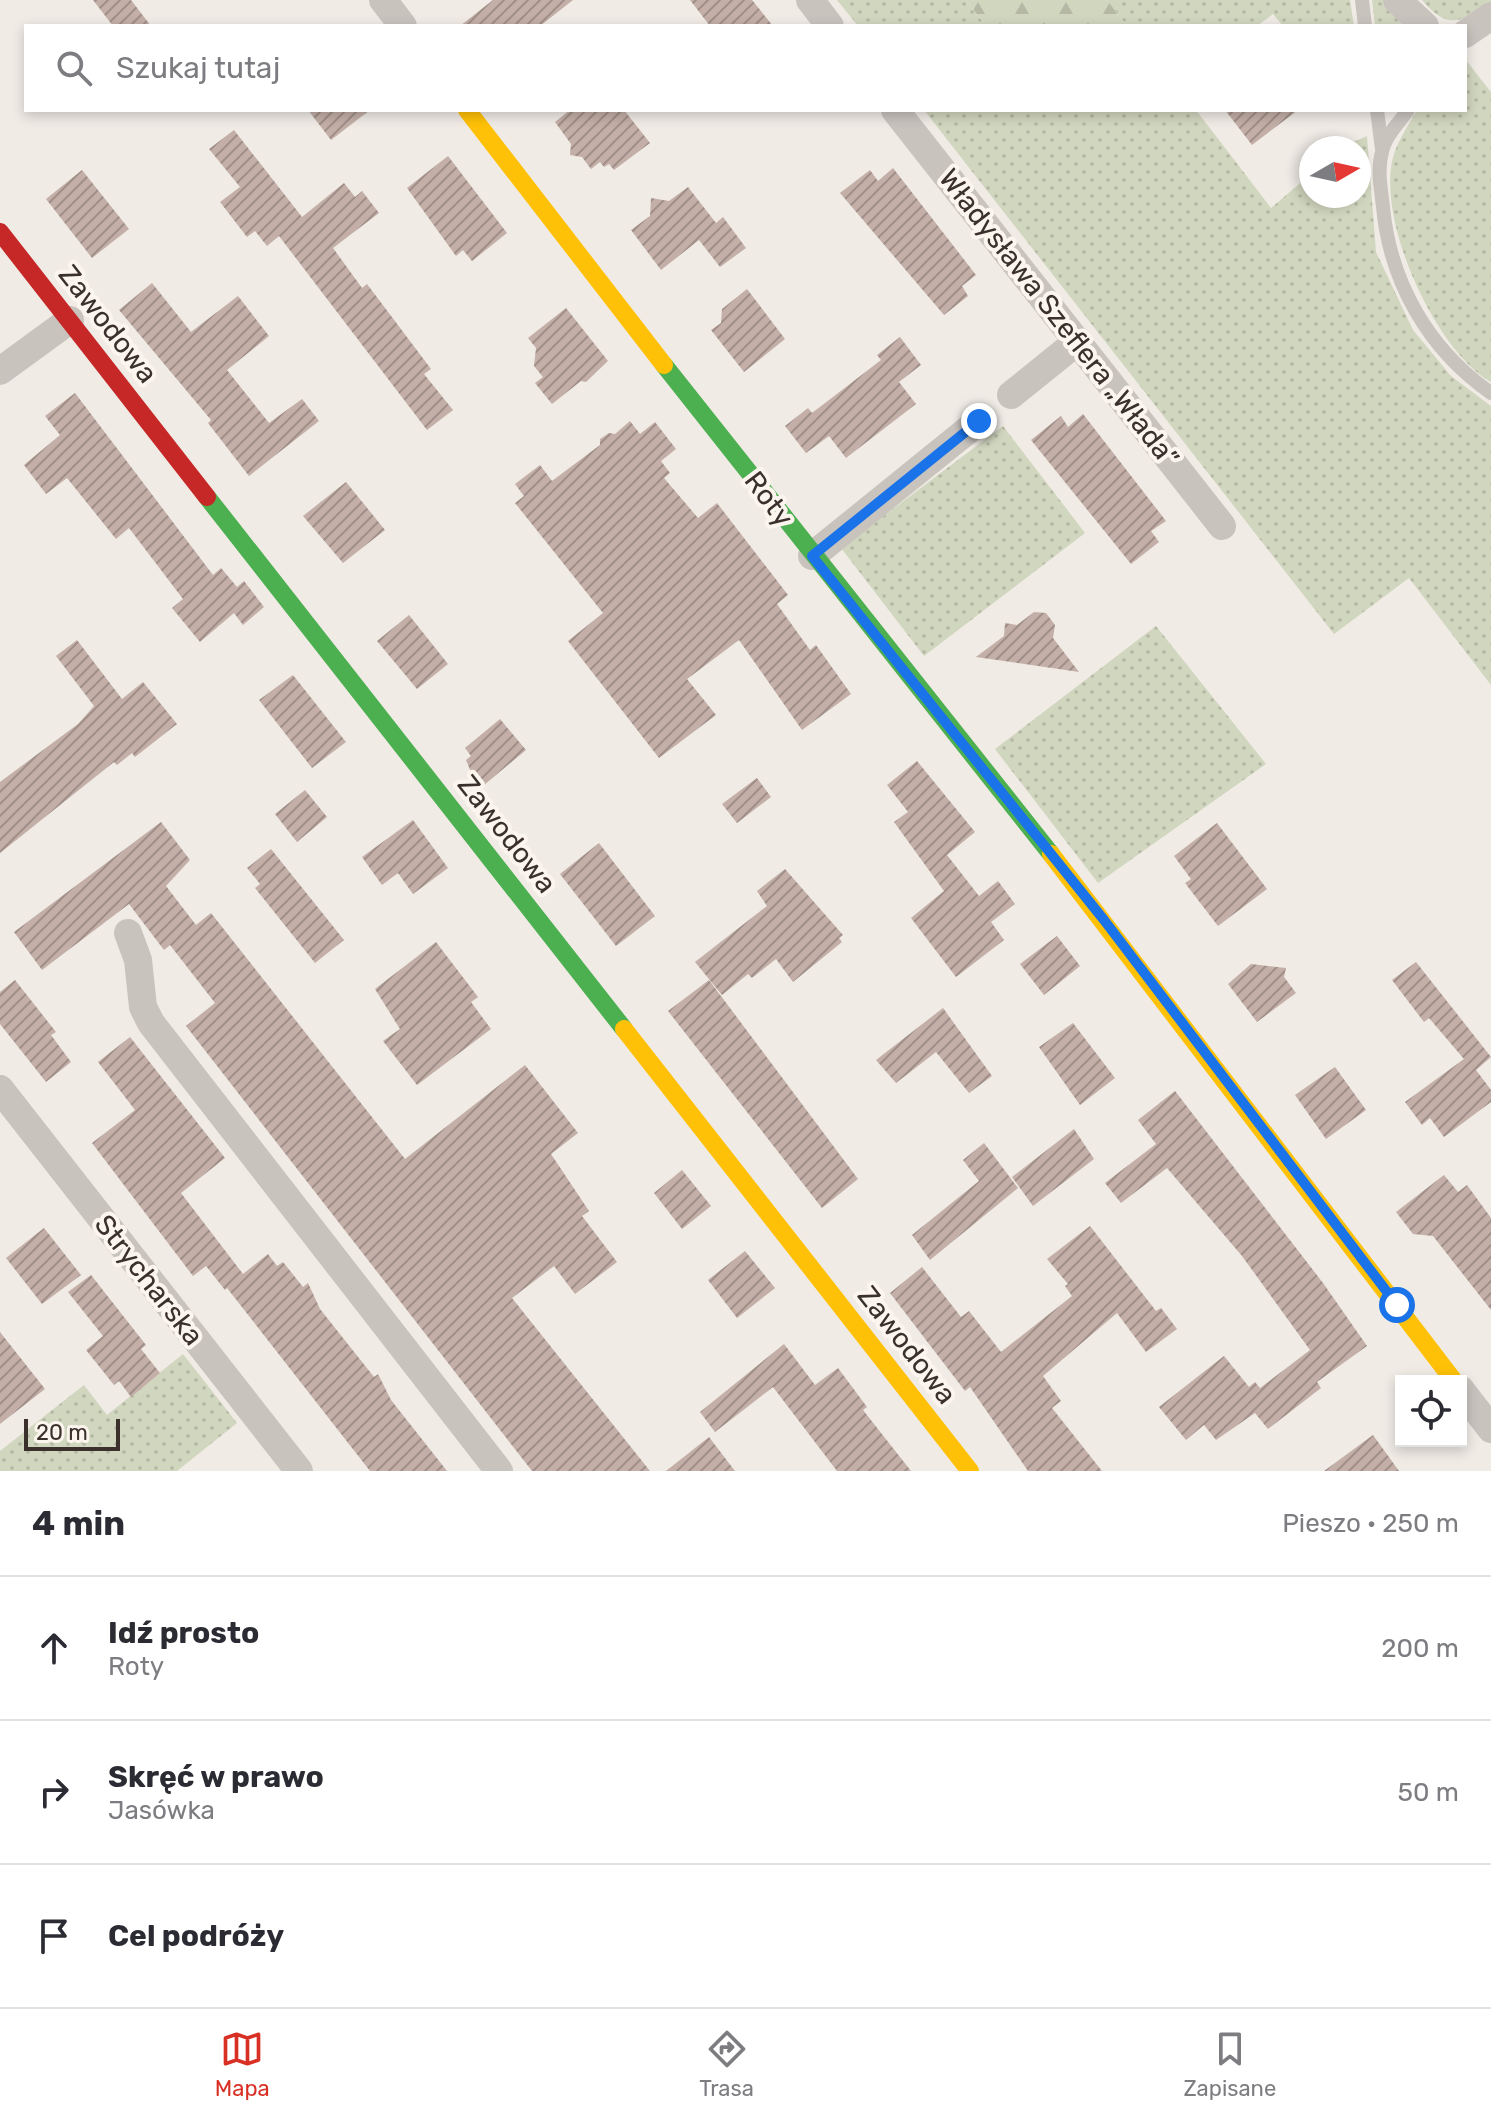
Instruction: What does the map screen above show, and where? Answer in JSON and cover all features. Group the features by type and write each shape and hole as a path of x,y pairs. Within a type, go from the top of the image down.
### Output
{"street":[{"path":"383,0 401,24"},
{"path":"810,0 828,24"},
{"path":"1397,0 1423,24"},
{"path":"1467,33 1491,16"},
{"name":"Roty","path":"469,112 812,556 1104,920 1449,1375"},
{"name":"Władysława Szeflera „Włada”","path":"897,112 1222,526"},
{"name":"Zawodowa","path":"0,232 970,1471"},
{"path":"0,371 70,320"},
{"path":"1011,395 1078,341"},
{"path":"812,556 979,421"},
{"path":"128,933 138,960 143,1007 151,1023 492,1469"},
{"name":"Strycharska","path":"0,1089 299,1471"},
{"path":"1467,1398 1491,1429"}],"lane":[{"path":"1362,0 1365,24"},
{"path":"1377,112 1385,232 1396,271 1417,317 1447,354 1491,393"},
{"path":"1382,150 1407,112"}],"green space":[{"path":"837,0 966,0 984,24 856,24"},
{"path":"966,0 1107,0 1125,24 984,24"},
{"path":"1107,0 1350,0 1354,24 1281,24 1273,14 1260,24 1125,24"},
{"path":"1372,0 1387,0 1407,24 1375,24"},
{"path":"1422,0 1491,0 1491,3 1463,19 1455,20 1439,16"},
{"path":"1467,62 1491,92 1491,382 1470,366 1449,342 1430,313 1401,245 1390,180 1394,154 1416,112 1467,112"},
{"path":"926,112 1198,112 1271,208 1299,184 1299,208 1371,208 1371,188 1376,252 1413,330 1451,376 1491,406 1491,685 1409,578 1334,634"},
{"path":"1003,426 1085,533 924,656 841,548"},
{"path":"1156,626 1266,764 1098,883 995,749"},
{"path":"183,1354 237,1423 177,1471 0,1471 0,1451 84,1385 107,1415"}],"building":[{"path":"93,0 131,0 149,24 111,24"},
{"path":"493,0 573,0 543,24 463,24"},
{"path":"690,0 752,0 771,24 708,24"},
{"path":"310,112 367,112 331,140"},
{"path":"568,112 626,112 650,143 614,170 609,164 604,167 600,162 591,169 582,157 570,155 571,144 555,122"},
{"path":"1227,112 1295,112 1252,145"},
{"path":"234,130 302,217 344,183 355,197 362,191 379,213 333,248 362,288 367,284 431,369 424,374 453,410 427,430 279,236 267,246 255,231 247,237 220,202 240,187 209,149"},
{"path":"448,156 507,233 472,261 463,250 456,256 407,188"},
{"path":"893,168 976,275 962,286 968,296 944,315 840,193 870,170 878,181"},
{"path":"82,170 129,229 92,258 46,199"},
{"path":"688,187 716,223 723,217 746,248 720,267 699,240 661,270 631,230 650,216 651,198 669,201"},
{"path":"152,283 191,332 238,296 269,336 227,370 269,423 302,399 319,421 249,476 208,423 211,420 119,310"},
{"path":"747,289 785,339 744,372 711,330 721,323 722,309"},
{"path":"566,308 608,361 586,382 581,381 552,404 535,383 543,377 534,366 536,348 528,338"},
{"path":"900,337 921,365 899,382 916,404 846,458 829,436 806,453 785,426 808,408 812,413 881,360 877,355"},
{"path":"75,393 213,575 221,568 237,587 244,581 264,607 243,625 234,613 200,642 172,608 183,599 129,528 116,539 67,478 46,494 24,465 60,435 45,416"},
{"path":"1083,414 1166,521 1151,531 1159,542 1131,564 1031,440 1061,416 1068,427"},
{"path":"630,421 640,434 655,422 676,449 661,461 670,473 664,478 698,518 717,503 788,595 777,604 810,650 816,645 851,694 802,730 739,640 687,679 716,715 659,758 568,641 603,613 515,503 524,496 515,484 540,465 552,481 600,445 600,439 609,433 615,434"},
{"path":"346,482 385,530 343,563 303,516"},
{"path":"1034,612 1046,613 1055,625 1053,638 1079,672 976,657 1004,636 1005,623 1017,625"},
{"path":"409,615 448,664 417,689 377,641"},
{"path":"77,640 122,699 143,682 177,724 135,757 132,753 117,765 114,762 0,853 0,782 78,724 94,706 56,656"},
{"path":"293,675 346,742 312,768 259,700"},
{"path":"500,719 526,750 484,785 471,772 466,760 471,756 465,748"},
{"path":"917,761 975,832 947,855 979,896 998,881 1015,904 991,922 1004,940 956,977 911,918 944,891 894,822 908,812 887,785"},
{"path":"757,778 771,797 737,823 722,804"},
{"path":"305,790 327,817 297,842 275,814"},
{"path":"413,820 448,868 413,894 398,873 382,885 362,857"},
{"path":"161,822 190,860 166,886 196,925 211,913 405,1159 525,1065 578,1133 551,1154 589,1211 582,1216 617,1262 575,1294 554,1266 512,1298 650,1471 532,1471 186,1026 215,1003 170,945 164,950 129,904 42,970 14,932"},
{"path":"1217,823 1267,889 1218,926 1185,883 1191,879 1174,856"},
{"path":"599,843 655,916 616,946 560,874"},
{"path":"271,849 344,940 315,963 255,888 260,884 247,868"},
{"path":"785,869 843,935 839,938 842,942 793,982 776,959 752,978 748,974 722,995 695,962 767,906 757,891"},
{"path":"1057,936 1080,966 1044,995 1020,964"},
{"path":"436,942 478,997 471,1002 491,1029 417,1085 383,1041 400,1029 375,989"},
{"path":"1416,962 1491,1057 1476,1070 1491,1090 1491,1102 1444,1137 1430,1118 1422,1125 1405,1102 1464,1059 1429,1018 1424,1022 1392,980"},
{"path":"1251,964 1286,968 1284,977 1296,993 1257,1022 1228,984"},
{"path":"15,980 56,1032 51,1035 71,1062 46,1082 0,1024 0,992"},
{"path":"709,980 858,1179 822,1208 668,1011"},
{"path":"943,1008 992,1076 969,1093 936,1052 896,1083 876,1060"},
{"path":"1073,1023 1115,1078 1080,1105 1039,1047"},
{"path":"130,1037 225,1158 181,1193 243,1274 268,1254 277,1266 283,1262 303,1287 308,1283 320,1309 374,1377 378,1374 391,1400 447,1471 370,1471 227,1288 225,1290 206,1266 193,1276 92,1143 135,1110 98,1062"},
{"path":"1335,1067 1366,1110 1326,1139 1295,1095"},
{"path":"1175,1091 1323,1283 1367,1346 1317,1382 1321,1388 1268,1429 1255,1413 1216,1440 1204,1425 1186,1440 1159,1407 1224,1356 1249,1387 1255,1382 1260,1388 1310,1350 1242,1256 1167,1168 1121,1203 1105,1183 1156,1144 1138,1120"},
{"path":"1074,1129 1094,1159 1033,1206 1012,1177"},
{"path":"984,1143 1018,1188 930,1260 912,1235 979,1181 963,1160"},
{"path":"682,1170 711,1206 682,1229 654,1193"},
{"path":"1444,1175 1458,1192 1467,1185 1491,1218 1491,1310 1433,1236 1413,1234 1396,1212"},
{"path":"1090,1226 1156,1311 1161,1308 1177,1329 1146,1352 1117,1313 1043,1376 1061,1401 1052,1408 1102,1471 1028,1471 970,1387 965,1391 890,1293 922,1267 961,1317 969,1311 1001,1352 1072,1296 1065,1286 1068,1284 1047,1259"},
{"path":"44,1228 81,1275 42,1304 6,1258"},
{"path":"745,1251 775,1288 737,1318 708,1280"},
{"path":"91,1275 146,1345 141,1349 160,1373 131,1397 119,1381 114,1385 86,1350 103,1336 68,1292"},
{"path":"0,1332 45,1389 0,1424"},
{"path":"784,1344 815,1385 838,1368 867,1407 863,1410 911,1471 837,1471 773,1387 715,1432 700,1412"},
{"path":"1373,1435 1399,1471 1324,1471"},
{"path":"709,1437 735,1471 666,1471"}],"traffic: fast":[{"path":"664,365 1051,854"},
{"path":"207,497 624,1029"}],"traffic: slow":[{"path":"469,112 664,365"},
{"path":"1051,854 1449,1375"},
{"path":"624,1029 970,1471"}],"traffic: jam":[{"path":"0,232 207,497"}],"route":[{"path":"979,421 812,556 1104,920 1397,1305"}]}
